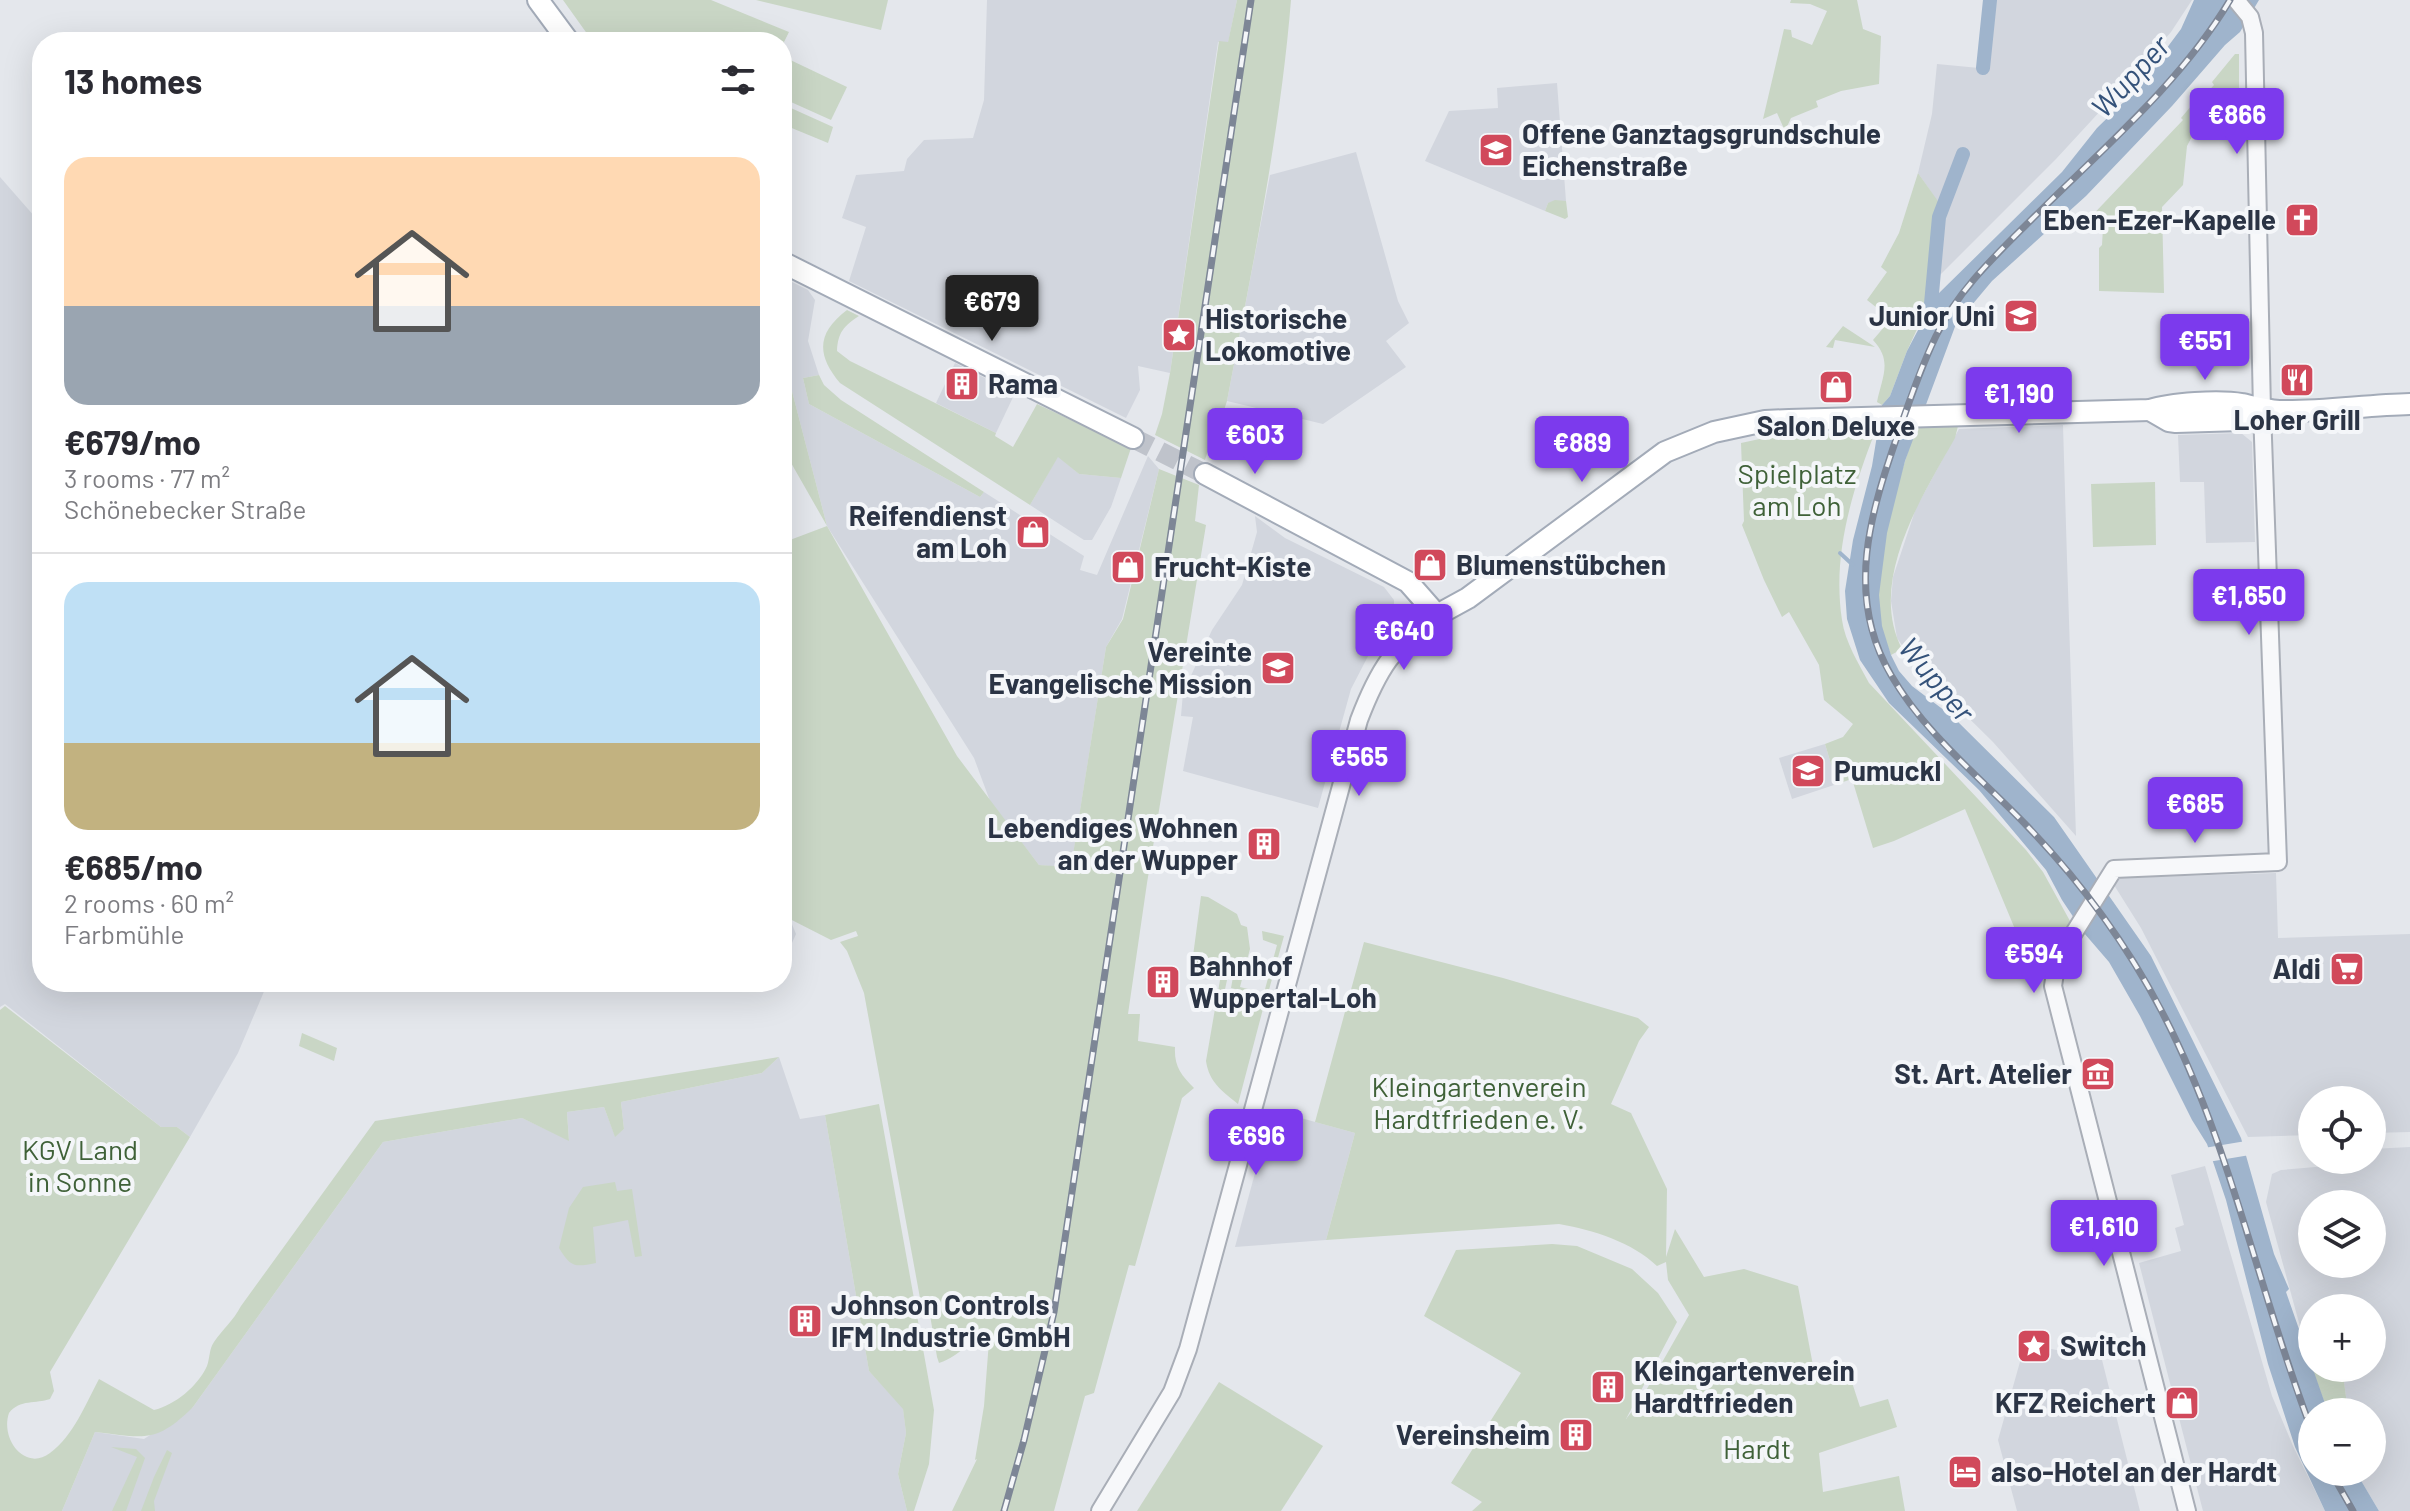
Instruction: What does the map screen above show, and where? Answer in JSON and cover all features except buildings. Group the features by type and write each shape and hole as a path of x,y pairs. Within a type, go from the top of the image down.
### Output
{"main road":[{"path":"538,0 562,32"},
{"path":"792,267 1133,438"},
{"path":"1205,474 1408,582 1437,615 1468,598 1665,452 1714,432 1765,421 1878,416 2150,410 2176,422 2241,420 2262,410 2330,411 2360,405 2410,404"}],"street":[{"path":"2187,1511 2053,986 2053,969 2114,869 2278,862 2262,410 2254,33 2250,17 2236,0"},
{"path":"1100,1511 1172,1392 1188,1349 1370,690 1393,651 1437,615"}],"shaded area":[{"path":"987,0 1237,0 1228,43 1218,42 1170,373 1138,366 1140,390 1126,418 849,281 866,227 842,218 856,175 904,171 907,159 924,140 973,138 984,100"},
{"path":"1992,0 2192,0 2171,32 2139,69 2056,159 1940,275 1936,273 1945,212 1918,173 1932,114 1937,64 1979,68"},
{"name":"Offene Ganztagsgrundschule Eichenstraße","path":"1557,83 1566,201 1548,203 1545,211 1425,161 1449,111 1498,108 1497,88"},
{"path":"1356,152 1398,301 1409,323 1386,341 1406,367 1323,424 1227,401 1270,175"},
{"path":"0,177 32,214 32,992 264,992 238,1053 190,1137 177,1127 161,1127 5,1004 0,1007"},
{"path":"792,282 808,290 815,300 808,341 819,375 803,378 809,404 980,497 984,492 1084,556 1080,570 1097,575 1148,456 1159,469 1122,619 1106,647 1071,868 1039,865 990,801 974,758 827,526 792,391"},
{"path":"955,363 1015,393 996,433 936,403"},
{"path":"2063,425 2076,836 1993,742 1918,668 1897,638 1891,601 1893,577 1916,508 1959,429"},
{"path":"2241,433 2252,442 2255,542 2206,543 2204,482 2180,482 2178,435"},
{"path":"1058,456 1079,474 1121,478 1111,507 1092,540 1084,540 1030,505"},
{"name":"Vereinte Evangelische Mission","path":"1255,516 1285,538 1384,587 1394,600 1394,606 1351,689 1318,808 1183,771 1193,717 1181,716 1183,693 1212,630 1242,585 1257,532"},
{"name":"Pumuckl","path":"1825,744 1837,784 1792,799 1779,758"},
{"path":"2276,873 2278,938 2410,934 2410,1132 2386,1133 2386,1086 2298,1086 2298,1135 2248,1137 2141,928 2114,885 2120,878"},
{"path":"779,1057 800,1119 825,1115 869,1371 903,1408 906,1433 898,1474 907,1511 62,1511 95,1432 144,1439 193,1407 383,1142 522,1118 569,1140 567,1112 604,1107 615,1136 624,1129 621,1102 762,1073"},
{"path":"1272,1110 1355,1133 1326,1240 1235,1247"},
{"path":"2410,1147 2410,1511 2379,1511 2364,1486 2386,1486 2386,1398 2346,1398 2344,1382 2386,1382 2386,1294 2298,1294 2298,1319 2266,1202 2272,1174 2298,1169 2298,1174 2386,1174 2386,1148"},
{"path":"2205,1166 2272,1396 2298,1456 2298,1486 2313,1486 2325,1511 2203,1511 2139,1263 2181,1251 2175,1228 2184,1225 2171,1175"},
{"path":"2025,1344 2067,1352 2098,1344 2140,1511 2017,1511 1998,1440"}],"green space":[{"path":"563,0 711,0 789,32 586,32"},
{"path":"756,0 888,0 881,30"},
{"path":"1237,0 1291,0 1273,151 1246,301 1227,401 1218,428 1212,426 1215,428 1205,460 1155,435 1170,373 1219,41 1228,42"},
{"path":"1791,0 1857,0 1863,29 1881,36 1879,84 1841,91 1816,101 1818,107 1791,118 1785,131 1777,113 1763,119 1784,29 1791,30 1792,37 1812,45 1827,11 1810,4 1790,3"},
{"path":"2235,54 2239,54 2239,117 2233,111 2207,108 2187,146 2183,185 2162,207 2164,293 2099,291 2099,248 2103,228 2084,227 2084,224 2183,120 2181,118 2214,85 2212,82"},
{"path":"792,61 847,87 831,120 792,102"},
{"path":"792,109 833,127 828,143 792,128"},
{"path":"1918,173 1940,204 1935,217 1924,314 1890,396 1882,405 1877,402 1884,362 1873,340 1891,319 1867,300 1887,272 1881,267 1899,233"},
{"path":"1566,201 1568,217 1565,219 1545,211 1548,203"},
{"path":"847,310 859,316 843,330 837,351 850,361 996,433 995,436 1013,447 1037,404 1131,448 1121,478 1079,474 1058,457 1030,505 840,383 827,363 823,344 830,327"},
{"path":"1843,326 1875,347 1835,340 1833,348 1826,347"},
{"path":"819,375 824,385 841,400 984,492 980,497 809,404 803,378"},
{"path":"792,391 827,526 792,465"},
{"path":"1958,426 1955,438 1914,513 1903,540 1891,596 1893,623 1902,649 1891,655 1880,619 1878,592 1884,544 1902,470 1916,427"},
{"name":"Spielplatz am Loh","path":"1875,432 1852,500 1842,548 1840,596 1846,636 1869,683 2043,872 2070,921 2046,964 2032,970 1965,809 1873,848 1852,779 1837,784 1825,744 1843,737 1853,724 1824,700 1819,665 1789,612 1782,617 1742,525 1741,443 1778,435"},
{"path":"1159,469 1199,485 1195,521 1206,525 1128,1014 1140,1014 1138,1041 1175,1047 1179,1070 1194,1088 1182,1098 1135,1266 1129,1265 1094,1393 1085,1396 1054,1511 952,1511 977,1459 989,1341 968,1346 939,1363 927,1297 920,1298 864,993 847,951 840,942 858,936 856,931 831,940 792,920 792,539 827,526 957,756 1039,865 1071,867 1106,647 1123,619"},
{"path":"2155,482 2156,545 2093,547 2091,484"},
{"path":"1201,896 1237,914 1241,925 1247,927 1250,949 1240,987 1264,993 1277,945 1263,940 1262,931 1284,936 1267,997 1231,988 1233,977 1191,971"},
{"path":"1364,942 1503,978 1638,1018 1649,1027 1639,1041 1611,1104 1631,1113 1667,1189 1666,1257 1675,1229 1704,1277 1744,1269 1798,1286 1815,1376 1847,1367 1860,1407 1888,1399 1897,1427 1819,1453 1823,1492 1899,1476 1905,1511 1472,1511 1482,1502 1451,1483 1521,1373 1424,1316 1456,1250 1552,1244 1577,1246 1632,1269 1658,1293 1677,1322 1626,1419 1640,1401 1689,1315 1668,1280 1666,1262 1657,1266 1624,1244 1559,1224 1326,1240 1355,1133 1315,1122"},
{"path":"1220,980 1227,980 1224,994 1264,1005 1238,1104 1213,1080 1206,1061"},
{"name":"KGV Land in Sonne","path":"5,1006 161,1127 177,1127 190,1137 50,1372 54,1391 50,1399 23,1404 9,1413 7,1423 11,1442 24,1456 32,1458 41,1458 50,1453 66,1438 99,1379 154,1410 170,1404 192,1387 207,1366 214,1342 375,1121 779,1057 762,1073 621,1102 624,1129 615,1137 604,1107 567,1112 569,1141 522,1118 383,1142 193,1407 168,1428 148,1436 95,1432 62,1511 0,1511 0,1010"},
{"path":"302,1033 337,1048 334,1061 299,1046"},
{"path":"879,1104 934,1410 929,1464 914,1511 907,1511 898,1474 906,1433 903,1409 869,1371 825,1115"},
{"path":"615,1182 617,1191 632,1189 642,1256 635,1257 628,1220 593,1227 596,1263 570,1263 559,1248 569,1208 583,1187"},
{"path":"1219,1382 1323,1446 1281,1511 1137,1511"},
{"path":"2317,1382 2344,1382 2346,1398 2323,1398"},
{"path":"111,1447 136,1449 145,1458 126,1511 112,1511 137,1457"},
{"path":"167,1450 172,1453 154,1501 155,1511 141,1511 154,1477"}],"water":[{"path":"2194,0 2259,0 2240,32 2172,106 2086,196 1992,281 1956,324 1905,461 1887,533 1879,595 1882,626 1899,671 1912,686 1953,717 2054,817 2151,956 2241,1138 2298,1326 2298,1382 2318,1382 2323,1398 2298,1398 2298,1453 2268,1364 2226,1200 2207,1144 2140,1016 2109,962 2084,933 2046,870 1979,790 1889,703 1860,660 1847,619 1845,591 1853,540 1872,466 1882,405 1890,396 1907,351 1936,296 2062,172 2097,128 2134,92 2181,29"},
{"path":"2313,1486 2364,1486 2379,1511 2325,1511"}],"pier":[{"path":"2246,1141 2250,1155 2208,1162 2204,1148"}],"waterway":[{"path":"1983,68 1990,0"},
{"path":"1939,317 1931,304 1939,217 1963,154"},
{"path":"1840,553 1853,565"}],"tunnel":[{"path":"1133,438 1205,474"}],"railway":[{"path":"1004,1511 1054,1312 1251,0"},
{"path":"2230,0 2188,60 2163,88 1992,260 1955,303 1916,383 1879,492 1867,553 1865,584 1868,614 1877,645 1905,696 1937,736 2065,868 2117,937 2161,1010 2207,1112 2300,1398"},
{"path":"2339,1486 2353,1511"}],"place":[{"name":"Offene Ganztagsgrundschule Eichenstraße","path":"1496,150"},
{"name":"Eben-Ezer-Kapelle","path":"2302,220"},
{"name":"Junior Uni","path":"2021,316"},
{"name":"Historische Lokomotive","path":"1179,335"},
{"name":"Loher Grill","path":"2297,380"},
{"name":"Rama","path":"962,384"},
{"name":"Salon Deluxe","path":"1836,387"},
{"name":"Reifendienst am Loh","path":"1033,532"},
{"name":"Blumenstübchen","path":"1430,565"},
{"name":"Frucht-Kiste","path":"1128,567"},
{"name":"Vereinte Evangelische Mission","path":"1278,668"},
{"name":"Pumuckl","path":"1808,771"},
{"name":"Lebendiges Wohnen an der Wupper","path":"1264,844"},
{"name":"Aldi","path":"2347,969"},
{"name":"Bahnhof Wuppertal-Loh","path":"1163,982"},
{"name":"St. Art. Atelier","path":"2098,1074"},
{"name":"Johnson Controls IFM Industrie GmbH","path":"805,1321"},
{"name":"Switch","path":"2034,1346"},
{"name":"Kleingartenverein Hardtfrieden","path":"1608,1387"},
{"name":"KFZ Reichert","path":"2182,1403"},
{"name":"Vereinsheim","path":"1576,1435"},
{"name":"also-Hotel an der Hardt","path":"1965,1472"}],"water label":[{"name":"Wupper","path":"2131,77"},
{"name":"Wupper","path":"1936,680"}],"park label":[{"name":"Kleingartenverein Hardtfrieden e. V.","path":"1479,1103"},
{"name":"Hardt","path":"1757,1449"}]}
